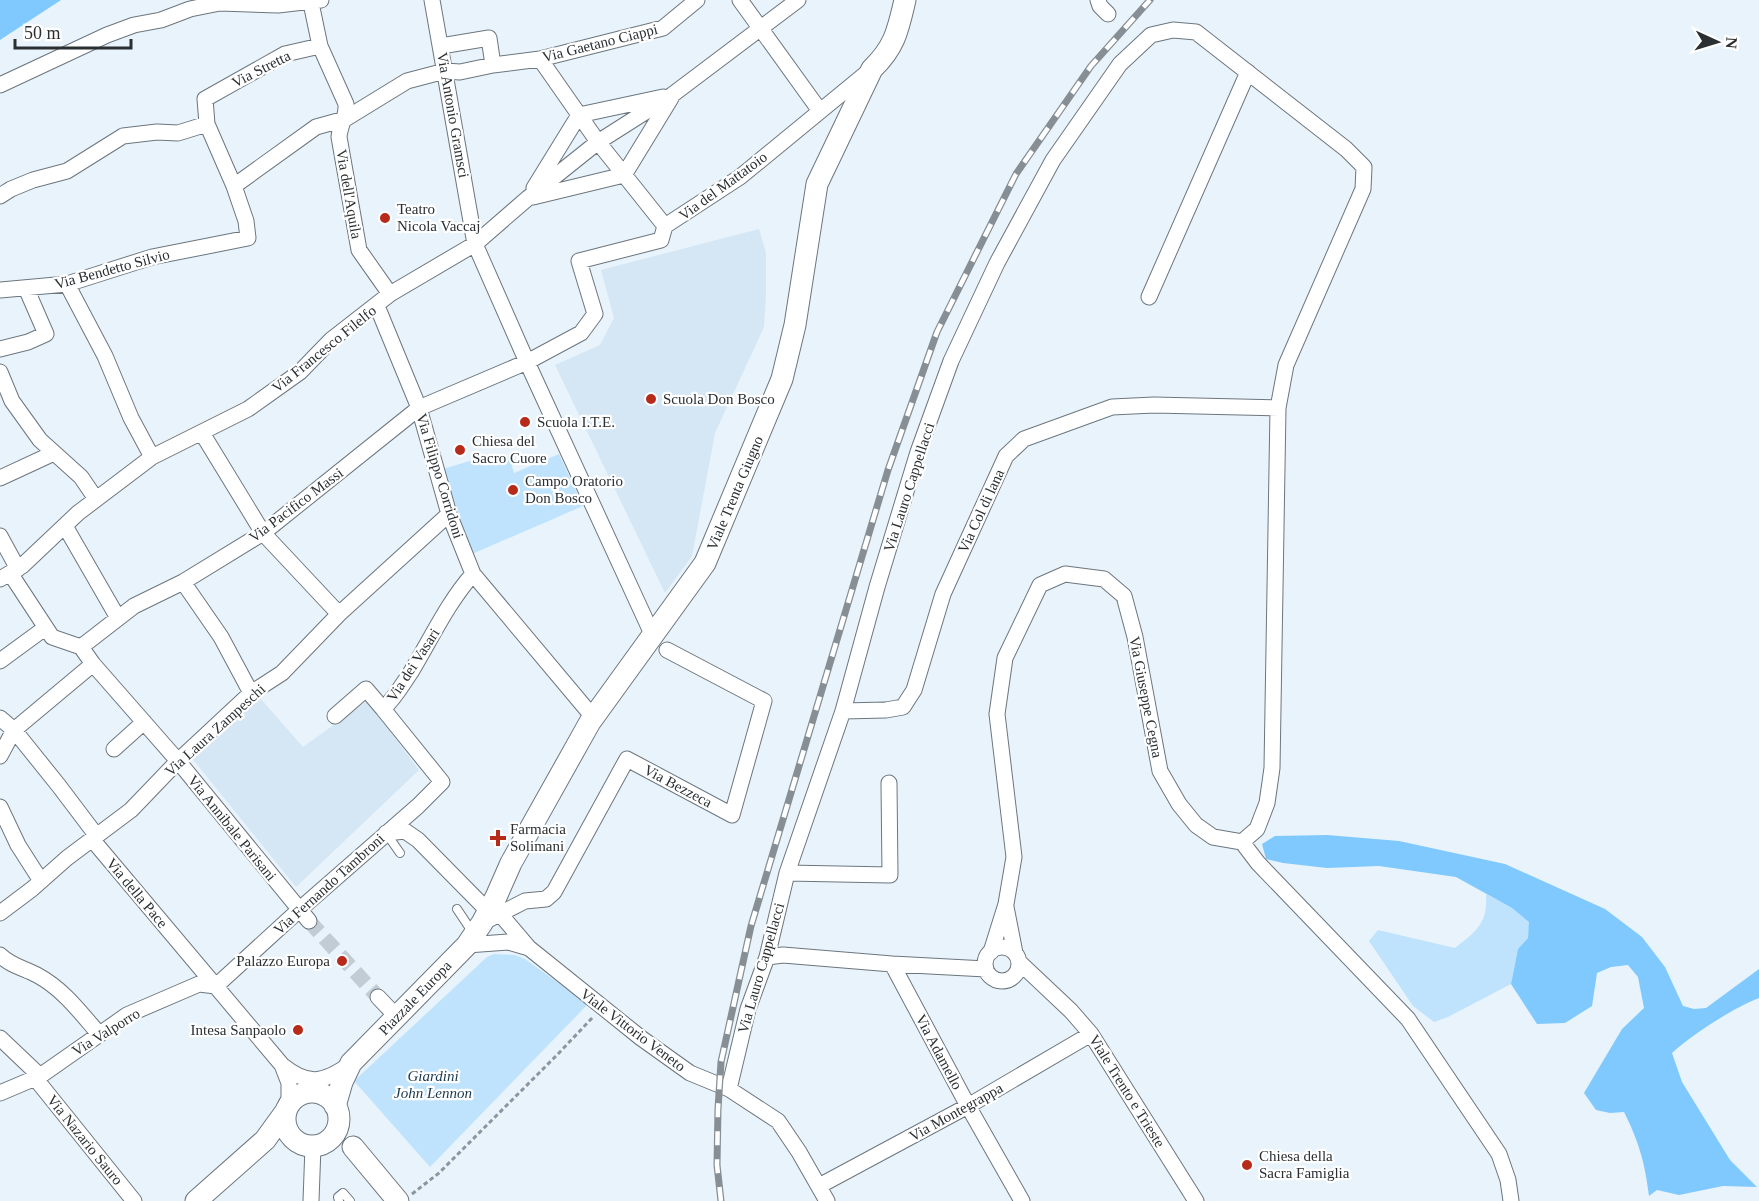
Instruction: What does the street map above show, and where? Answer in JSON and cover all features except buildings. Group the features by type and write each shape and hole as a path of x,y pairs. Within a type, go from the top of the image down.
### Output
{"street":[{"name":"Via Antonio Gramsci","path":"432,0 475,244 527,362 660,643"},
{"name":"Via Gaetano Ciappi","path":"234,186 316,127 345,119 407,81 445,71 460,72 540,59 663,28 697,0"},
{"path":"740,0 820,111"},
{"name":"Viale Trenta Giugno","path":"485,921 511,863 593,717 660,643 705,562 782,379 795,325 818,184 872,69 886,56 898,30 905,0"},
{"path":"1098,0 1100,6 1108,14"},
{"path":"0,85 106,35 190,9 220,3 278,5 316,1"},
{"name":"Via dell'Aquila","path":"316,1 320,46 346,104 345,119 339,136 359,250 390,294"},
{"name":"Via Francesco Filelfo","path":"9,574 96,499 152,457 249,409 300,372 331,340 390,294 475,244 598,142 672,95 792,2"},
{"name":"Via Lauro Cappellacci","path":"729,1089 748,1010 767,957 787,873 843,711 877,587 918,452 951,361 997,263 1053,160 1120,64 1151,35 1173,30 1196,32 1346,149 1364,168 1363,189 1286,365 1278,408"},
{"path":"441,46 489,38 493,65"},
{"name":"Via Stretta","path":"207,124 205,99 285,54 320,46"},
{"path":"540,59 598,142 665,226"},
{"name":"Via del Mattatoio","path":"595,314 579,261 662,240 665,226 740,177 872,69"},
{"path":"1149,297 1248,72"},
{"path":"528,198 579,115 672,95"},
{"path":"528,198 624,175 672,95"},
{"path":"0,196 33,180 67,171 123,136 157,132 178,133 207,124 234,186"},
{"name":"Via Bendetto Silvio","path":"0,290 67,284 152,257 248,238 246,221 234,186"},
{"path":"67,284 105,356 131,418 152,457"},
{"path":"0,349 28,342 46,334 26,288"},
{"name":"Via Filippo Corridoni","path":"377,306 419,408 449,514 473,574 593,717"},
{"name":"Via Pacifico Massi","path":"81,647 134,606 183,582 263,533 419,408 527,362 581,333 595,314"},
{"path":"0,372 12,401 40,440 81,477 96,499"},
{"name":"Via Col di lana","path":"843,711 886,710 903,706 914,690 948,584 1006,456 1024,439 1112,407 1154,405 1278,408"},
{"path":"1278,408 1272,768 1267,804 1257,829 1242,842 1258,863 1408,1019 1499,1154 1508,1180 1511,1201"},
{"path":"202,433 263,533 339,614"},
{"path":"0,478 54,453"},
{"name":"Via Laura Zampeschi","path":"0,913 131,810 178,761 251,693 282,673 339,614 449,514"},
{"path":"65,526 118,618"},
{"path":"0,536 9,574 45,628 52,637 81,647"},
{"name":"Via dei Vasari","path":"442,782 383,709 394,699 459,589 473,574"},
{"name":"Via Giuseppe Cegna","path":"991,952 1006,904 1014,857 997,714 1005,658 1040,585 1065,574 1104,579 1124,596 1135,637 1160,771 1179,804 1196,825 1213,837 1242,842"},
{"path":"183,582 221,637 251,693"},
{"path":"0,661 45,628"},
{"name":"Via Bezzeca","path":"485,921 525,901 546,899 554,892 627,759 732,815 764,701 660,643"},
{"name":"Via Annibale Parisani","path":"81,647 93,664 178,761 304,916"},
{"path":"0,756 14,730 93,664"},
{"path":"335,716 366,689 383,709"},
{"name":"Via della Pace","path":"0,718 14,730 59,786 93,831 96,844 282,1065 296,1076 315,1081 334,1076 351,1063"},
{"path":"114,749 144,722"},
{"name":"Via Fernando Tambroni","path":"216,986 304,916 386,833 442,782"},
{"path":"787,873 890,875 889,783"},
{"path":"0,807 18,846 41,881"},
{"name":"Viale Vittorio Veneto","path":"386,833 405,831 418,840 485,921 529,948 602,1007 690,1073 729,1089 778,1121 827,1201"},
{"name":"Via Giuseppe Cegna","path":"1006,904 1017,957"},
{"path":"485,921 508,942 529,948"},
{"name":"Piazzale Europa","path":"322,1131 351,1063 397,1017 485,921"},
{"path":"1000,948 1006,948 1017,957 1017,973 1003,981 993,978 987,969 986,960 991,952 1000,948"},
{"path":"0,955 9,964 38,975 68,997 99,1034"},
{"path":"767,957 783,955 987,969"},
{"name":"Viale Trento e Trieste","path":"1017,957 1091,1034 1196,1201"},
{"name":"Via Adamello","path":"892,964 1022,1201"},
{"name":"Viale Trento e Trieste","path":"1013,977 1047,990"},
{"name":"Via Valporro","path":"0,1093 38,1077 127,1015 199,984 216,986"},
{"path":"378,997 397,1017"},
{"name":"Via Montegrappa","path":"819,1186 968,1106 1091,1034"},
{"name":"Via Nazario Sauro","path":"0,1038 38,1077 134,1201"},
{"name":"Via della Pace","path":"282,1065 289,1083 287,1107"},
{"path":"196,1201 265,1140 296,1097 313,1092 330,1099 322,1131 311,1201"},
{"path":"287,1107 286,1128 322,1131 353,1147 398,1201"},
{"path":"265,1140 322,1131"}],"lane":[{"path":"386,833 400,853"},
{"path":"457,909 485,921"},
{"path":"339,1201 338,1197 343,1193 350,1201"}],"path":[{"path":"404,1201 439,1173 602,1007"}],"shaded area":[{"path":"0,0 61,0 0,40"},
{"name":"Scuola Don Bosco","path":"759,229 766,253 764,327 715,433 692,556 665,593 555,365 600,345 614,318 601,270"},
{"path":"260,698 303,747 367,701 419,770 296,887 191,757"},
{"path":"1327,835 1399,841 1505,864 1605,909 1642,937 1665,967 1683,1006 1694,1009 1706,1008 1759,969 1759,998 1714,1022 1672,1053 1682,1082 1730,1160 1757,1187 1723,1186 1679,1195 1657,1190 1649,1196 1641,1153 1624,1112 1610,1113 1596,1110 1584,1093 1622,1029 1644,1008 1638,977 1628,965 1611,967 1597,973 1592,1006 1565,1023 1537,1024 1511,984 1518,949 1528,938 1529,922 1512,908 1456,877 1379,866 1327,868 1283,863 1266,859 1262,844 1275,836"}],"green space":[{"name":"Campo Oratorio Don Bosco","path":"559,454 583,506 472,554 443,469 486,456 488,463 509,456 514,473"},
{"path":"1486,894 1512,908 1530,922 1528,938 1518,949 1511,984 1434,1022 1413,1006 1369,941 1378,930 1455,948 1480,926 1485,912"},
{"name":"Giardini John Lennon","path":"494,954 515,955 525,959 588,1004 430,1167 354,1081 487,957"}],"tunnel":[{"path":"309,921 378,997"}],"railway":[{"path":"721,1201 717,1165 721,1062 751,926 888,470 937,332 1016,174 1091,66 1150,0"}],"place":[{"name":"Teatro Nicola Vaccaj","path":"385,218"},
{"name":"Scuola Don Bosco","path":"651,399"},
{"name":"Scuola I.T.E.","path":"525,422"},
{"name":"Chiesa del Sacro Cuore","path":"460,450"},
{"name":"Campo Oratorio Don Bosco","path":"513,490"},
{"name":"Farmacia Solimani","path":"498,838"},
{"name":"Palazzo Europa","path":"342,961"},
{"name":"Intesa Sanpaolo","path":"298,1030"},
{"name":"Chiesa della Sacra Famiglia","path":"1247,1165"}]}
